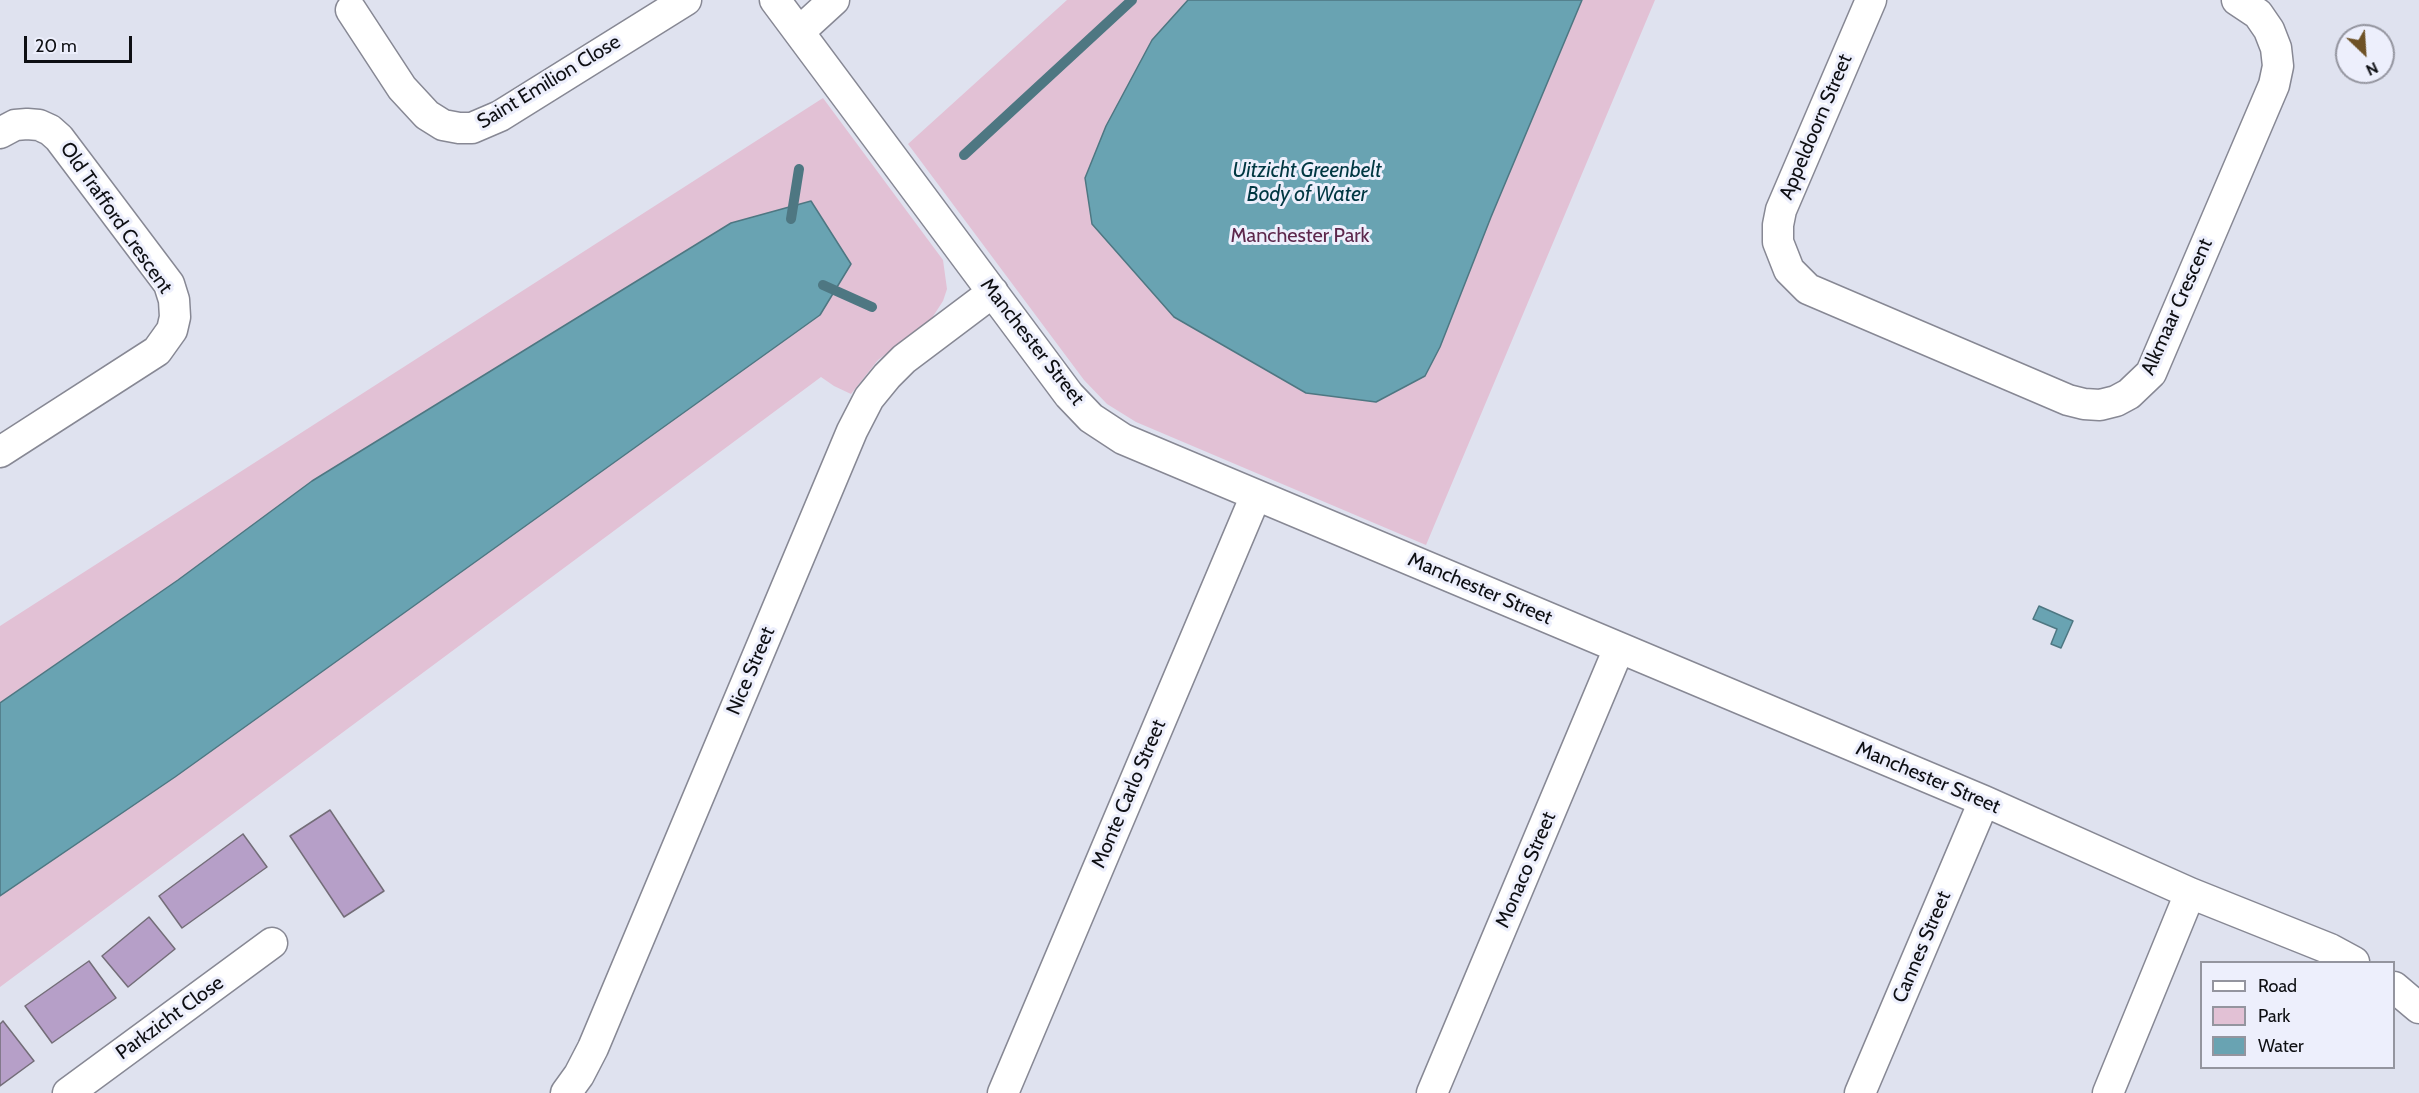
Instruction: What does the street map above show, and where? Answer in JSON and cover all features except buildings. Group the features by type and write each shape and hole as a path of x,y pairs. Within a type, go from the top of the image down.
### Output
{"street":[{"name":"Saint Emilion Close","path":"351,10 402,88 427,115 443,125 472,128 500,116 686,0"},
{"name":"Manchester Street","path":"775,0 1070,395 1091,418 1123,439 1984,801 2190,892 2330,949 2351,961"},
{"path":"799,32 834,0"},
{"name":"Appeldoorn Street","path":"1783,257 1778,242 1781,210 1870,0"},
{"name":"Alkmaar Crescent","path":"1783,257 1789,270 1808,289 2068,400 2100,405 2116,401 2129,394 2151,373 2274,85 2278,66 2276,48 2269,30 2258,14 2237,0"},
{"name":"Old Trafford Crescent","path":"0,133 15,125 39,125 50,130 59,138 169,284 174,300 174,317 172,330 157,351 0,452"},
{"name":"Nice Street","path":"566,1093 579,1075 593,1048 852,431 869,398 904,359 993,292"},
{"name":"Monte Carlo Street","path":"1003,1093 1256,495"},
{"name":"Monaco Street","path":"1432,1093 1619,648"},
{"name":"Cannes Street","path":"1860,1093 1984,801"},
{"path":"2108,1093 2190,892"},
{"name":"Parkzicht Close","path":"68,1093 272,943"},
{"path":"2395,988 2419,1008"}],"green space":[{"name":"Manchester Park","path":"1067,0 1655,0 1426,545 1136,422 1107,404 1084,380 908,144"},
{"path":"823,98 943,260 947,289 943,301 930,321 878,360 851,394 821,377 0,987 0,626"}],"water":[{"name":"Uitzicht Greenbelt Body of Water","path":"1188,0 1582,0 1491,217 1440,347 1425,376 1376,402 1306,393 1174,317 1092,224 1085,178 1106,126 1152,40"},
{"path":"811,201 851,264 820,315 175,777 0,896 0,703 178,580 312,481 731,223"},
{"path":"2039,606 2073,621 2061,648 2051,644 2057,629 2033,619"}],"waterway":[{"path":"964,155 1132,0"},
{"path":"791,219 799,169"},
{"path":"823,285 872,307"}]}
